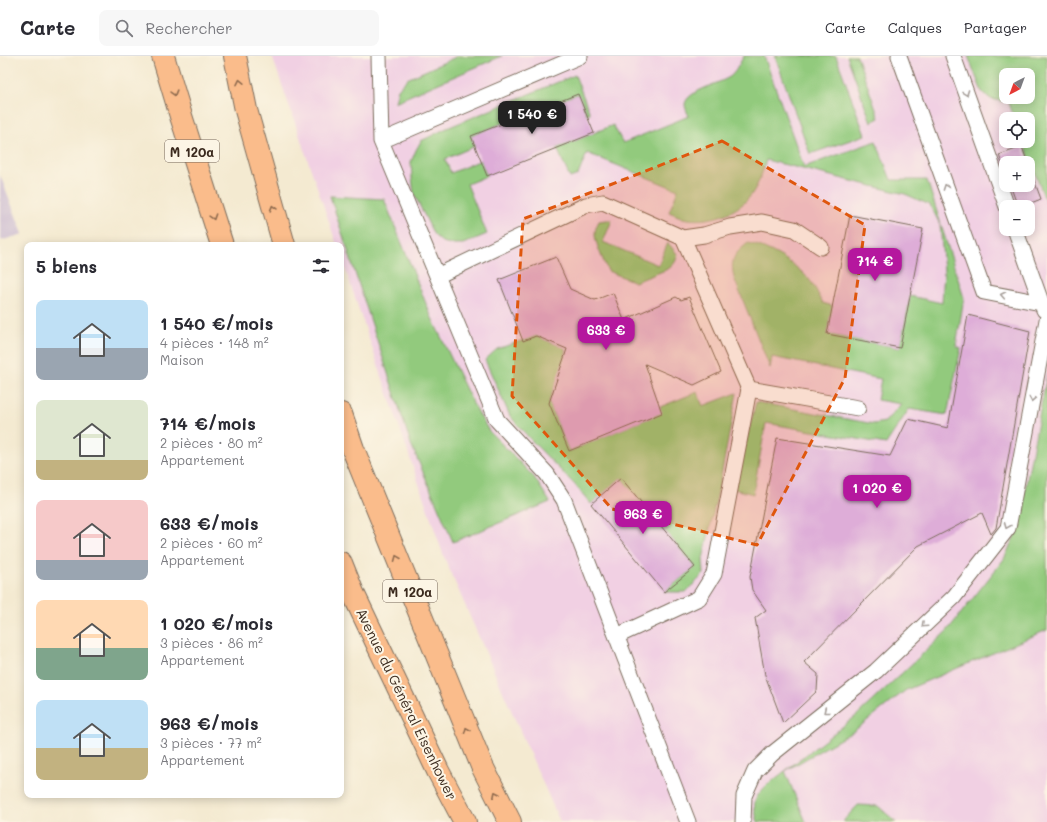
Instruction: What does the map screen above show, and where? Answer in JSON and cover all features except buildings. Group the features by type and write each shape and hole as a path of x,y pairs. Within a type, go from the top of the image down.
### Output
{"main road":[{"name":"M 120a","path":"163,56 221,242"},
{"path":"235,56 246,110 283,242"},
{"name":"M 120a","path":"344,423 353,449 482,766 510,822"},
{"name":"Avenue du Général Eisenhower","path":"344,571 353,594 438,771 466,822"}],"lane":[{"path":"380,56 381,141 497,420 547,474 564,500 688,822"},
{"path":"381,141 580,56"},
{"path":"899,56 984,292 1041,303"},
{"path":"953,56 1004,200"},
{"path":"437,276 586,205 603,202 683,238 704,235 730,227 762,222 794,229 821,247"},
{"path":"742,822 744,796 755,771 772,754 876,671 954,597 1008,528 1047,319 1017,236"},
{"path":"617,636 699,598 714,574 749,389 683,238"},
{"path":"749,389 858,408"}],"highlighted area":[{"path":"722,141 865,225 845,378 757,545 612,509 512,396 523,219"}],"shaded area":[{"path":"272,56 1047,56 1047,822 560,822 444,557 344,266 344,242 336,242"},
{"path":"0,175 23,234 0,241"}],"green space":[{"path":"458,56 502,56 395,102 398,89 407,79"},
{"path":"744,56 764,56 804,167 876,141 891,180 927,180 964,298 956,346 961,348 947,415 909,409 886,444 766,423 753,494 734,489 756,402 874,424 885,422 901,404 877,400 881,379 772,357 770,368 734,278 732,266 736,254 748,243 756,245 780,256 801,271 812,283 823,303 833,306 827,334 900,348 910,296 942,303 944,271 940,224 930,205 905,194 766,160 756,187 746,201 733,211 717,217 700,220 683,218 669,212 678,190 587,153 578,175 570,178 557,148 613,125 623,143 689,116 685,106 687,99 699,91 732,75"},
{"path":"775,56 836,56 865,135 810,154"},
{"path":"847,56 857,56 879,118 871,122"},
{"path":"968,56 1047,56 1047,205 1035,173 1035,156 1029,156 1026,148 1035,148 1035,112 1012,112 1009,104 1035,104 1035,68 999,68 999,101 991,99 982,92"},
{"path":"575,75 590,114 587,115 578,94 471,136 475,146 445,159 451,173 481,160 487,176 467,184 487,234 463,244 442,242 434,235 414,194 411,162 421,141 447,128"},
{"path":"330,196 384,199 431,316 473,404 489,431 534,477 550,502 453,542 411,444"},
{"path":"612,220 603,242 658,265 668,243 678,255 672,266 635,282 608,271 595,238 599,221"},
{"path":"536,336 565,348 565,356 579,371 557,380 549,402 569,451 661,413 660,407 697,392 703,406 737,393 719,487 703,559 704,574 686,592 664,592 695,567 621,478 591,504 510,416 485,360 497,349"},
{"path":"1047,375 1047,630 906,690 854,731 785,771 856,716 947,631 1004,559 1017,531"},
{"path":"785,771 806,822 758,822 755,810 756,798 767,785"},
{"path":"858,805 878,806 896,822 844,822 844,820"}]}
